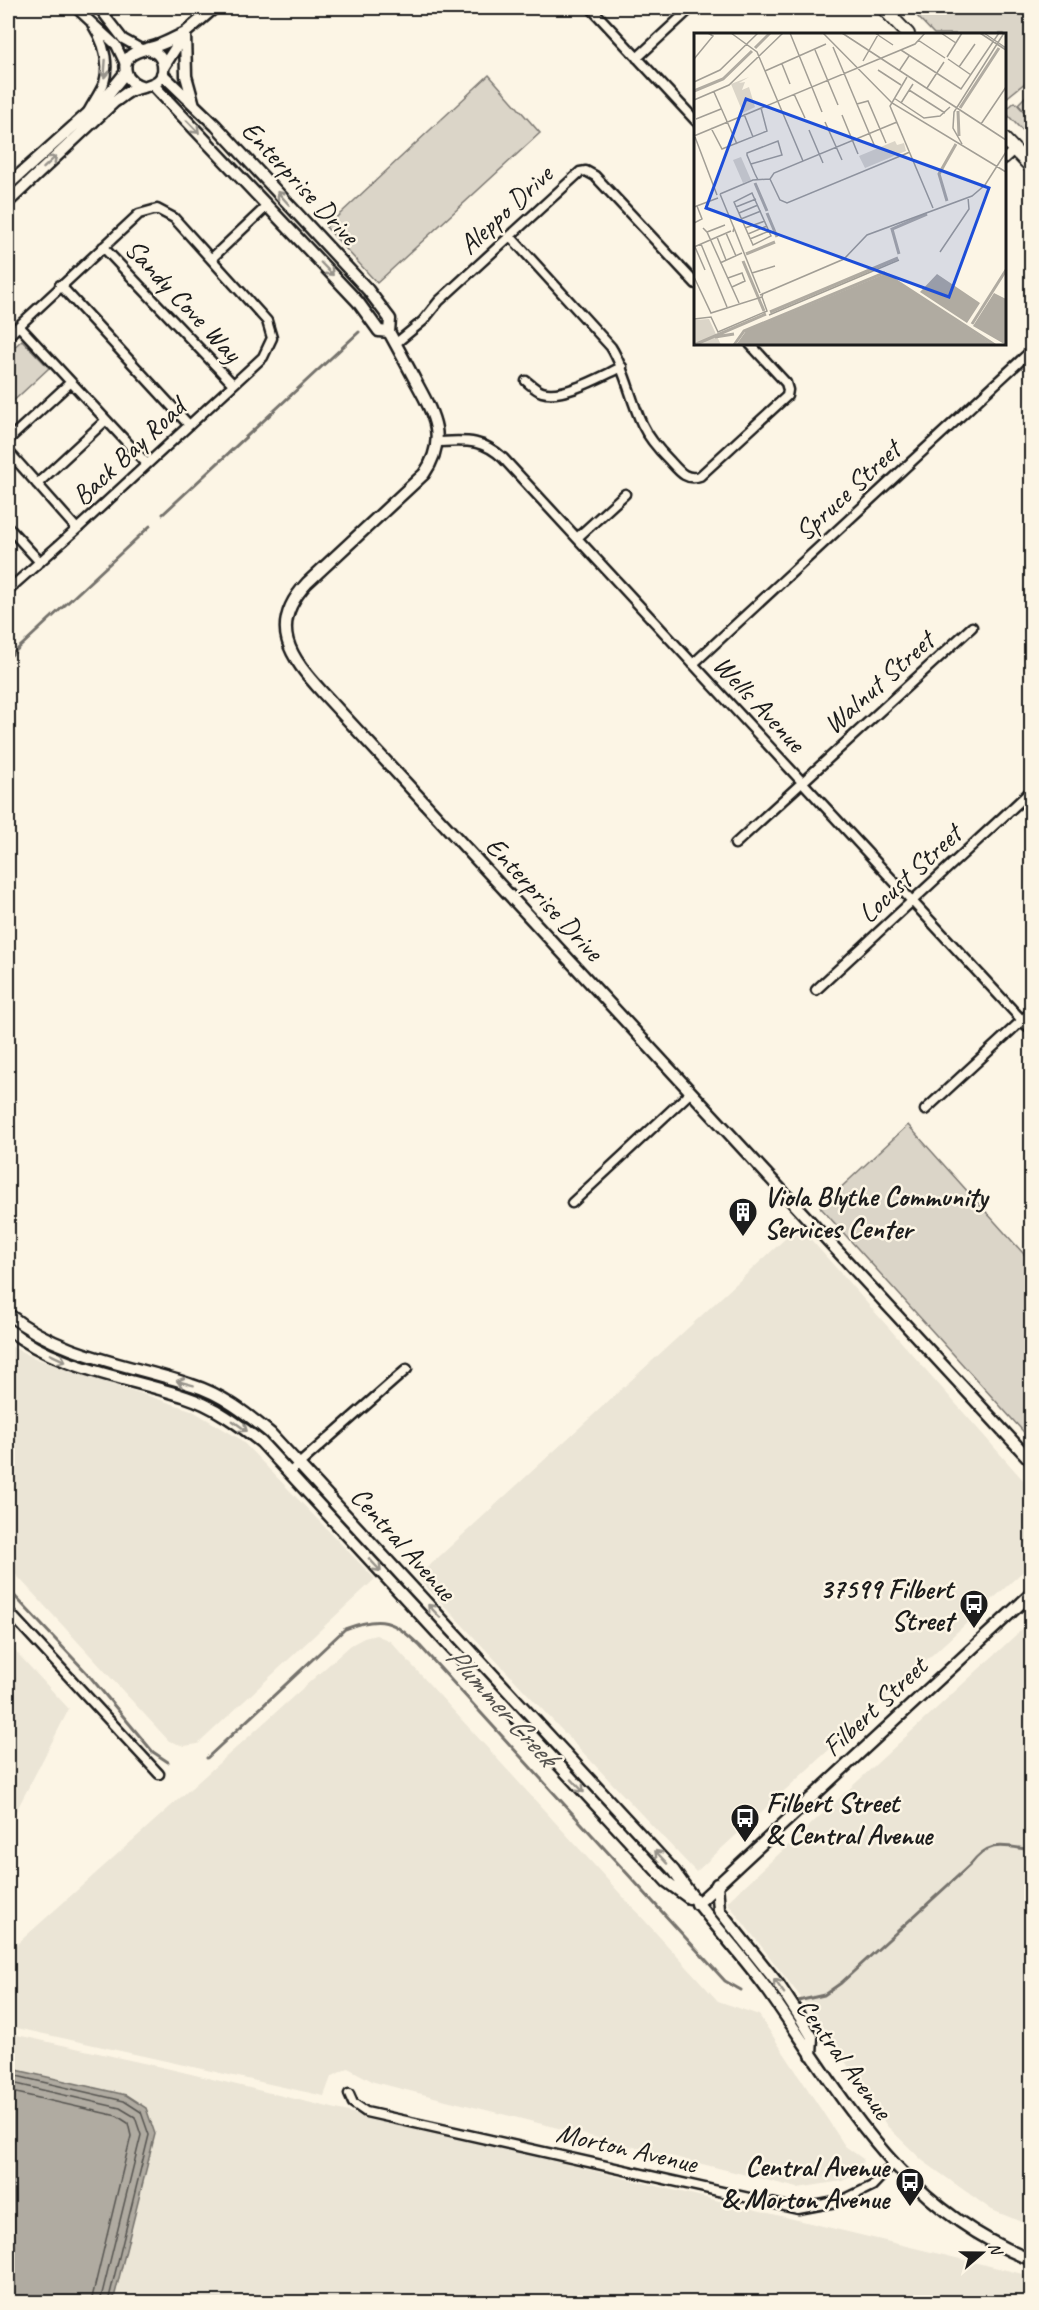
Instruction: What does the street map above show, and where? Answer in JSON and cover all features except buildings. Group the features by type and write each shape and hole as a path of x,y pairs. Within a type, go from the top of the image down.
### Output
{"main road":[{"path":"883,8 905,33"},
{"path":"1006,140 1032,168"}],"street":[{"path":"76,8 116,45 132,82 148,86"},
{"path":"99,8 123,39 158,55 163,70"},
{"path":"8,202 114,102 129,92 148,86 163,70 185,33 214,8"},
{"path":"591,8 694,119"},
{"path":"637,58 691,8"},
{"path":"88,113 104,84 106,71 104,49 99,33 92,24"},
{"path":"8,185 105,98 126,69 130,55 185,33"},
{"path":"185,33 186,76 194,105"},
{"name":"Enterprise Drive","path":"163,70 368,290 390,320 389,332 430,407 437,430 437,442 430,464 415,484 299,592 292,603 289,614 288,644 293,658 307,676 1032,1462"},
{"name":"Enterprise Drive","path":"148,86 358,302 379,331 389,332"},
{"path":"1006,158 1014,150"},
{"name":"Aleppo Drive","path":"395,344 423,321 439,302 575,175 586,171 595,176 694,282"},
{"path":"8,336 60,285 139,214 157,209 174,218 211,259 267,206"},
{"path":"510,236 602,336 622,367 641,423 648,436 683,475 694,478 707,471 787,396 786,383 751,345"},
{"name":"Sandy Cove Way","path":"103,247 232,384"},
{"name":"Back Bay Road","path":"8,590 263,357 272,338 267,321 211,259"},
{"path":"60,285 189,425"},
{"path":"19,326 147,464"},
{"name":"Spruce Street","path":"693,663 1032,350"},
{"path":"526,381 543,392 553,393 573,389 622,367"},
{"path":"8,440 71,382"},
{"path":"37,484 106,420"},
{"name":"Wells Avenue","path":"437,442 471,441 493,449 1032,1031"},
{"path":"8,451 77,529"},
{"path":"577,538 625,494"},
{"path":"8,527 40,562"},
{"name":"Walnut Street","path":"735,844 972,627"},
{"name":"Locust Street","path":"816,990 1032,790"},
{"path":"925,1110 1032,1011"},
{"path":"572,1203 691,1092"},
{"name":"Central Avenue","path":"8,1314 25,1328 69,1350 193,1385 213,1394 243,1411 270,1433 674,1871 697,1904 758,1978 811,2055 893,2164 918,2190 946,2212 981,2236 1032,2260"},
{"name":"Central Avenue","path":"8,1329 21,1340 66,1361 187,1397 213,1409 261,1442 667,1882 697,1904"},
{"path":"290,1472 407,1369"},
{"name":"Filbert Street","path":"697,1904 1032,1593"},
{"path":"8,1611 159,1774"},
{"path":"717,1884 719,1910 779,1986 800,2018 812,2037 811,2055"},
{"name":"Morton Avenue","path":"349,2094 353,2103 366,2112 798,2209 841,2201 872,2186 893,2164"}],"shaded area":[{"path":"927,8 1031,8 1031,78 1006,98 1006,33 933,33 917,16"},
{"path":"489,75 540,133 377,283 326,227"},
{"path":"1031,91 1031,140 1006,113 1006,109 1015,102 1028,116 1018,104"},
{"path":"22,340 49,368 8,406 8,353"},
{"path":"908,1125 1031,1262 1031,1440 820,1207"},
{"path":"799,1226 1031,1489 1031,1564 696,1872 417,1577"},
{"path":"8,1345 37,1359 191,1410 240,1439 375,1579 198,1744 184,1746 169,1741 8,1566"},
{"path":"1031,1621 1031,2226 992,2210 923,2161 887,2126 817,2018 727,1902"},
{"path":"376,1635 390,1641 718,2001 759,2015 845,2146 863,2159 861,2172 842,2181 798,2188 374,2082 348,2068 331,2077 324,2096 8,2026 8,1952 351,1645"},
{"path":"8,1643 69,1709 8,1827"},
{"path":"8,2033 170,2069 1031,2276 1031,2302 8,2302"}],"water":[{"path":"8,2068 126,2095 146,2108 155,2134 113,2302 8,2302"}],"waterway":[{"path":"163,514 359,332"},
{"path":"8,658 150,526"},
{"name":"Plummer Creek","path":"8,1589 87,1673 153,1752 168,1762"},
{"name":"Plummer Creek","path":"207,1758 345,1629 368,1622 386,1622 402,1630 420,1646 725,1981 741,1990"},
{"name":"Plummer Creek","path":"798,2001 824,1995 841,1983 984,1851 998,1846 1032,1850"}],"place":[{"name":"Viola Blythe Community Services Center","path":"743,1238"},
{"name":"37599 Filbert Street","path":"974,1630"},
{"name":"Filbert Street & Central Avenue","path":"745,1844"},
{"name":"Central Avenue & Morton Avenue","path":"910,2208"}]}
